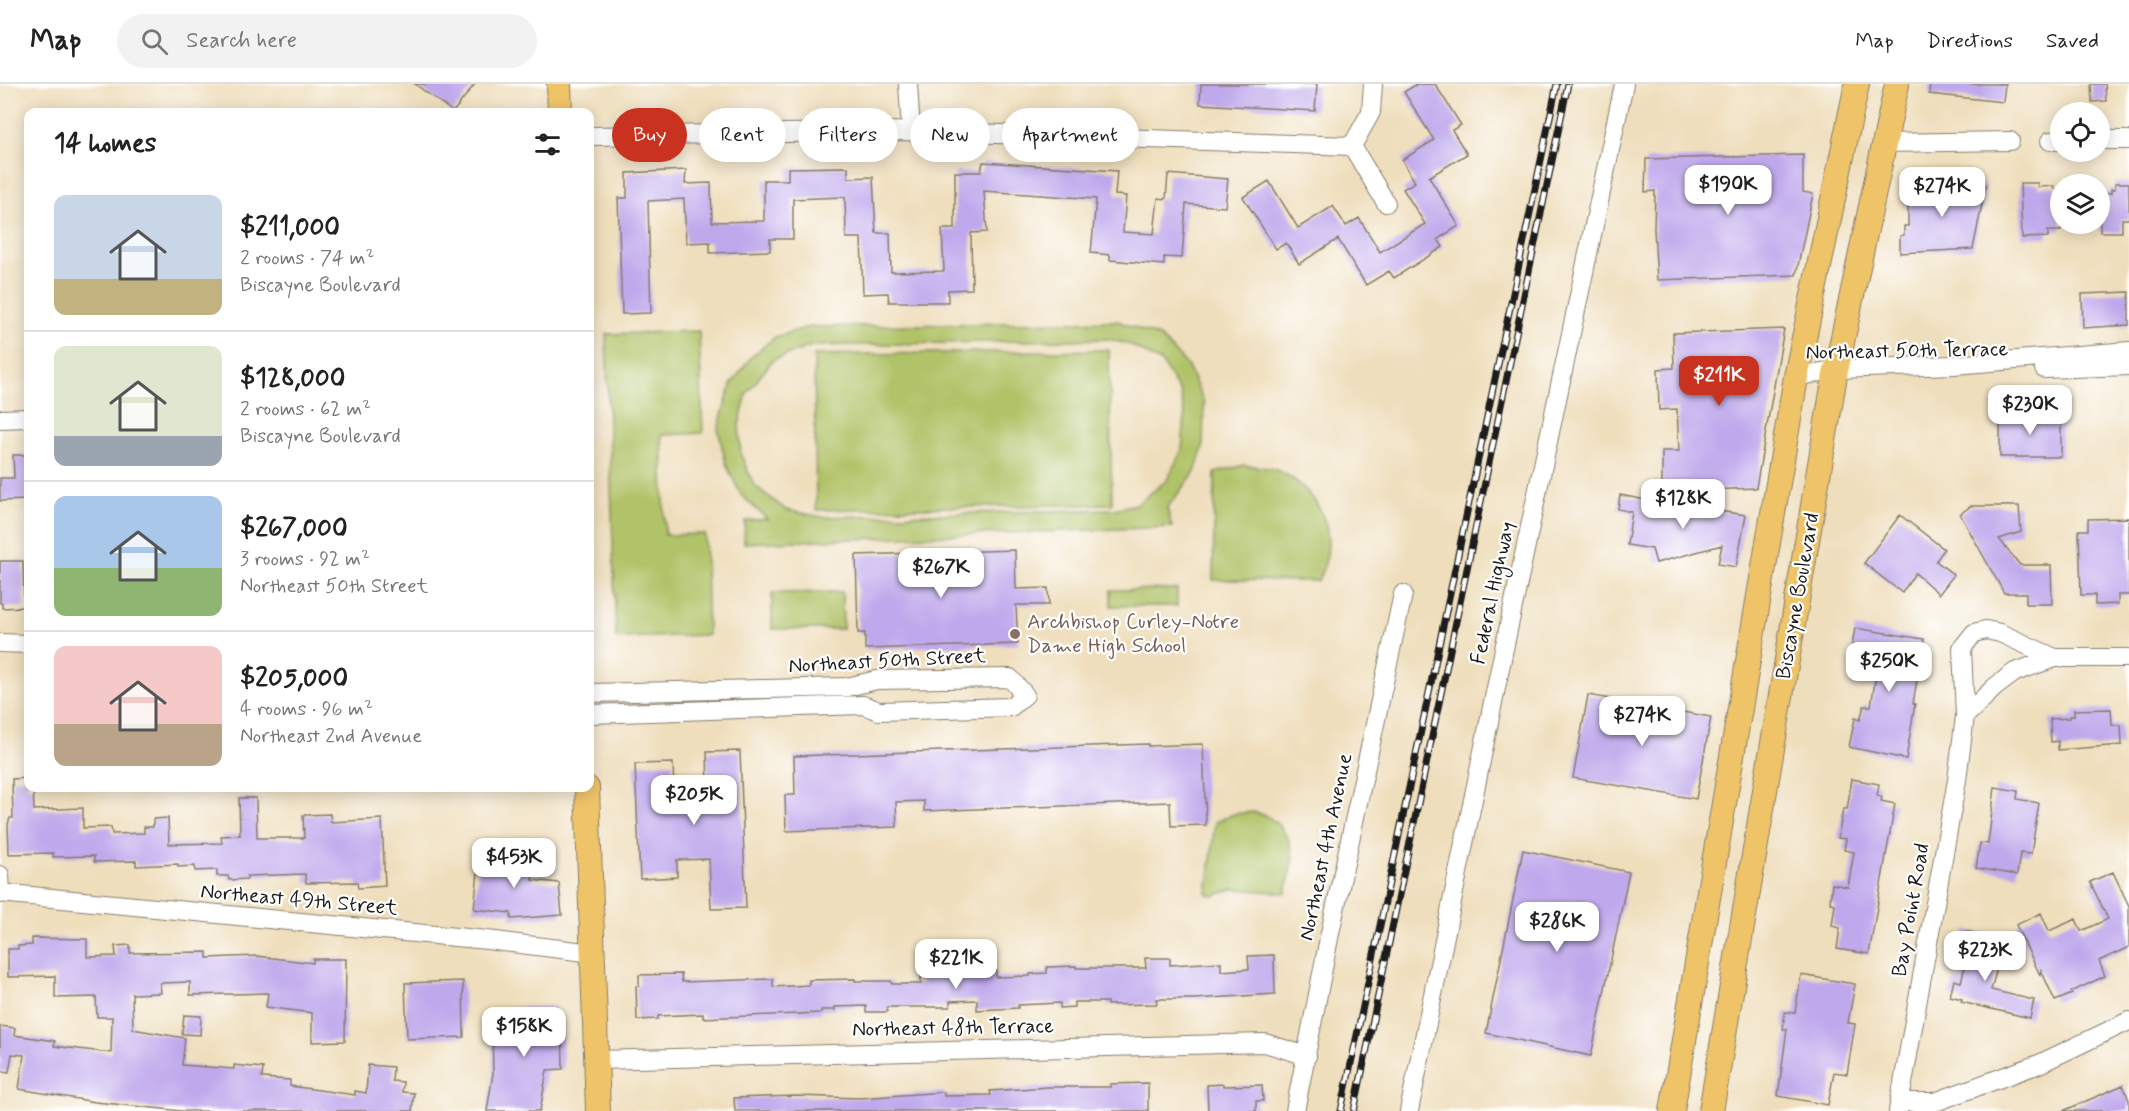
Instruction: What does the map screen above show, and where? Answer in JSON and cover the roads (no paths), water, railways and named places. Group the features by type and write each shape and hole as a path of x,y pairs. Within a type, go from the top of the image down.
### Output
{"main road":[{"path":"559,84 560,108"},
{"name":"Biscayne Boulevard","path":"1672,1111 1796,376 1857,84"},
{"name":"Biscayne Boulevard","path":"1711,1111 1836,372 1897,84"},
{"path":"586,792 598,1111"}],"street":[{"path":"908,84 910,115"},
{"name":"Federal Highway","path":"1409,1111 1506,638 1624,84"},
{"path":"1352,146 1371,112 1369,85"},
{"path":"594,136 910,131"},
{"path":"990,134 1352,146"},
{"path":"2110,140 2129,140"},
{"path":"1884,143 2010,141"},
{"path":"1352,146 1386,203"},
{"name":"Northeast 50th Terrace","path":"1796,376 2129,351"},
{"name":"Northeast 50th Terrace","path":"1836,372 1860,376 2129,366"},
{"path":"0,419 24,418"},
{"name":"Northeast 4th Avenue","path":"1295,1111 1330,933 1403,594"},
{"name":"Bay Point Road","path":"1899,1107 1957,780 1965,716 1962,648 1974,633 1986,630 2000,633 2055,657"},
{"path":"0,643 24,644"},
{"name":"Bay Point Road","path":"1965,716 1995,687 2015,672 2055,657 2129,658"},
{"name":"Northeast 50th Street","path":"594,693 847,687 877,680 1010,678 1025,695 1011,707 879,711 863,705 594,714"},
{"path":"0,875 0,893"},
{"name":"Northeast 49th Street","path":"0,893 487,940 592,953"},
{"path":"1899,1107 1935,1102 2039,1064 2129,1021"},
{"name":"Northeast 48th Terrace","path":"597,1060 1265,1043 1307,1056"}],"railway":[{"path":"1341,1111 1557,84"},
{"path":"1354,1111 1568,84"}],"place":[{"name":"Archbishop Curley-Notre Dame High School","path":"1015,634"}]}
